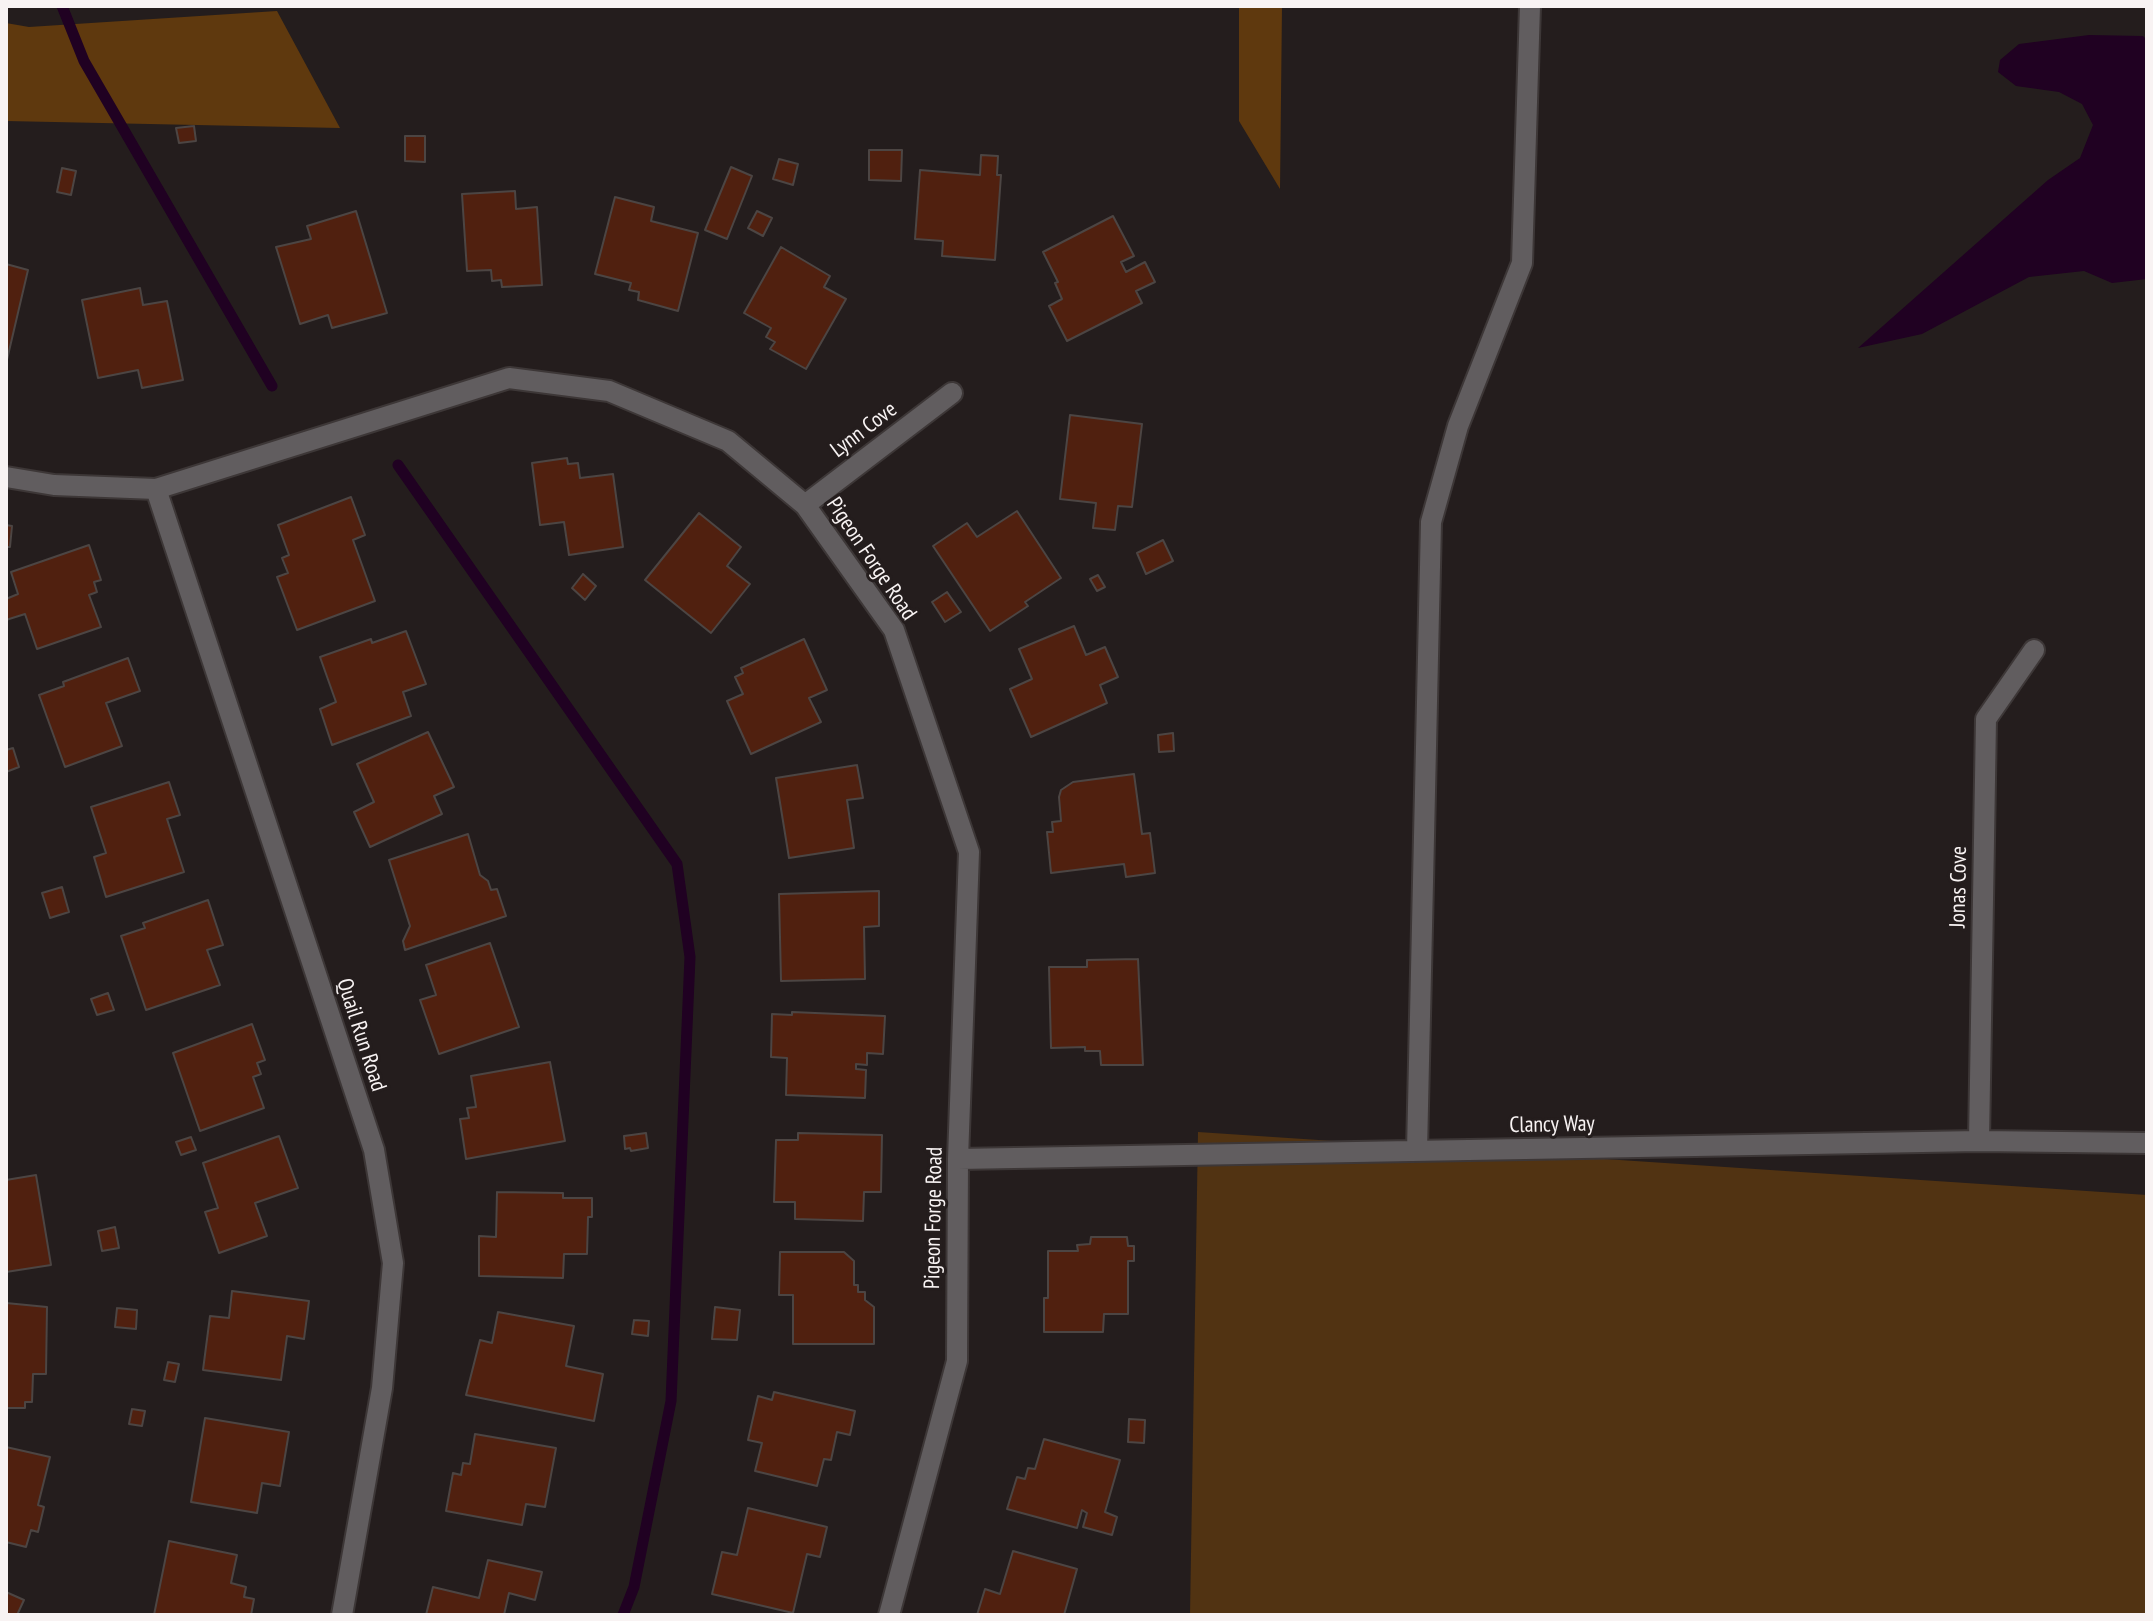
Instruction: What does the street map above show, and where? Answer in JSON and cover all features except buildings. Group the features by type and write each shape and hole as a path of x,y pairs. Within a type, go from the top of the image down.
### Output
{"street":[{"path":"1417,1151 1431,522 1458,426 1522,263 1530,6"},
{"name":"Pigeon Forge Road","path":"6,477 54,485 156,489 509,378 609,391 728,441 805,505 894,630 969,852 958,1159 957,1361 889,1615"},
{"name":"Lynn Cove","path":"805,505 952,393"},
{"name":"Quail Run Road","path":"156,489 374,1150 393,1263 382,1388 342,1615"},
{"name":"Jonas Cove","path":"1979,1141 1986,719 2034,650"},
{"name":"Clancy Way","path":"958,1159 1979,1141 2147,1143"}],"shaded area":[{"path":"1239,6 1282,6 1280,189 1239,121"},
{"path":"277,11 340,128 6,121 6,23 29,27"},
{"path":"2089,35 2143,36 2147,40 2147,279 2112,283 2084,271 2029,277 1922,334 1858,348 2048,180 2080,158 2093,125 2082,104 2059,92 2016,86 1998,72 2000,60 2019,44"},
{"path":"1198,1132 2147,1195 2147,1615 1190,1615"}],"waterway":[{"path":"62,6 84,61 272,386"},
{"path":"398,465 677,864 690,957 671,1401 634,1587 623,1615"}]}
